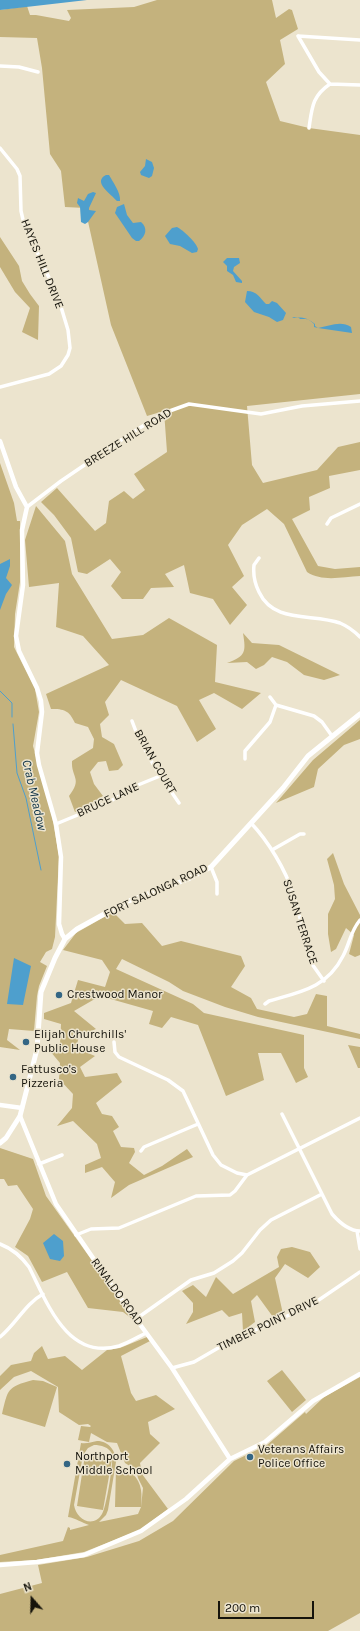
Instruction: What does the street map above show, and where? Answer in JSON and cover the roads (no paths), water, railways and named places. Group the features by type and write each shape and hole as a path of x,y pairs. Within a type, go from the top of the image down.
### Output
{"main road":[{"name":"FORT SALONGA ROAD","path":"0,1143 6,1138 20,1116 37,1049 42,992 55,958 65,939 77,929 126,902 188,879 211,867 283,788 308,756 360,714"}],"street":[{"path":"330,84 319,72 298,36 360,40"},
{"path":"0,66 19,67 38,72"},
{"path":"309,128 312,104 316,96 330,84 360,85"},
{"name":"HAYES HILL DRIVE","path":"0,148 17,169 20,176 21,204 24,224 28,236 58,297 68,330 70,348 68,355 61,366 50,373 0,387"},
{"name":"BREEZE HILL ROAD","path":"27,507 61,481 128,435 164,413 189,404 261,414 302,406 360,401"},
{"path":"0,441 16,487 27,507 22,530 23,585 16,636 19,651 37,688 41,701 42,712 37,753 56,824 61,857 59,924 65,939"},
{"path":"327,524 331,518 360,504"},
{"path":"259,558 254,565 255,580 261,596 271,607 290,615 339,622 350,628 360,637"},
{"path":"270,697 276,705 314,716 322,722 332,736"},
{"path":"245,759 245,751 270,722 276,705"},
{"name":"BRIAN COURT","path":"132,721 136,733 160,776 179,803"},
{"name":"BRUCE LANE","path":"56,824 109,802 138,785 160,776"},
{"name":"SUSAN TERRACE","path":"251,823 272,850 294,895 312,964 324,981"},
{"path":"272,850 300,834 304,834"},
{"path":"211,867 218,882 217,894"},
{"path":"266,1004 269,1001 311,989 324,981 343,956 351,933 360,920"},
{"path":"114,1042 115,1052 119,1057 168,1080 183,1091 208,1147 221,1165 237,1173 247,1175"},
{"path":"0,1105 22,1108"},
{"path":"282,1114 336,1219 342,1224 358,1231 360,1249"},
{"name":"RINALDO ROAD","path":"20,1116 52,1196 76,1234 172,1368 230,1459"},
{"path":"76,1234 91,1229 119,1228 196,1196 230,1195 235,1192 247,1175 360,1118"},
{"path":"141,1151 144,1147 198,1124"},
{"path":"39,1164 62,1155"},
{"path":"136,1319 191,1280 214,1272 233,1261 242,1253 260,1230 271,1220 322,1194"},
{"path":"0,1244 15,1251 24,1260 57,1322 64,1330 80,1342 91,1346 108,1348 119,1346 146,1333"},
{"name":"TIMBER POINT DRIVE","path":"172,1368 194,1362 232,1340 310,1306 360,1272"},
{"path":"0,1337 14,1324 31,1302 42,1294"},
{"path":"0,1565 37,1562 84,1554 141,1531 186,1499 230,1459 265,1442 313,1401 360,1374"}],"water":[{"path":"0,0 87,0 0,10"},
{"path":"146,159 152,162 154,168 152,176 149,178 141,175 140,172 145,166"},
{"path":"106,175 109,175 116,188 120,201 117,201 104,188 101,181"},
{"path":"93,192 96,193 89,210 96,211 85,224 81,222 80,207 77,203 78,198 84,201 88,194"},
{"path":"124,204 127,215 133,223 141,222 145,227 145,234 139,241 132,238 115,213 117,207"},
{"path":"177,227 195,243 198,249 197,252 192,253 180,246 170,244 165,236 172,228"},
{"path":"227,258 239,258 240,263 234,267 233,271 242,283 236,282 233,275 227,271 227,266 223,262"},
{"path":"247,291 256,294 266,304 269,304 272,301 277,303 286,313 283,320 277,322 269,317 254,312 245,302"},
{"path":"335,324 343,324 351,327 352,333 318,328"},
{"path":"10,559 10,566 6,578 12,585 6,594 0,610 0,564"},
{"path":"14,958 31,966 23,1005 7,1004"},
{"path":"54,1234 63,1241 64,1256 60,1261 50,1259 43,1243"}],"waterway":[{"name":"Crab Meadow","path":"0,691 12,703 12,717"},
{"name":"Crab Meadow","path":"13,724 17,773 26,798 41,870"}],"place":[{"name":"Crestwood Manor","path":"59,995"},
{"name":"Elijah Churchills' Public House","path":"26,1042"},
{"name":"Fattusco's Pizzeria","path":"13,1077"},
{"name":"Veterans Affairs Police Office","path":"250,1457"},
{"name":"Northport Middle School","path":"67,1464"}]}
